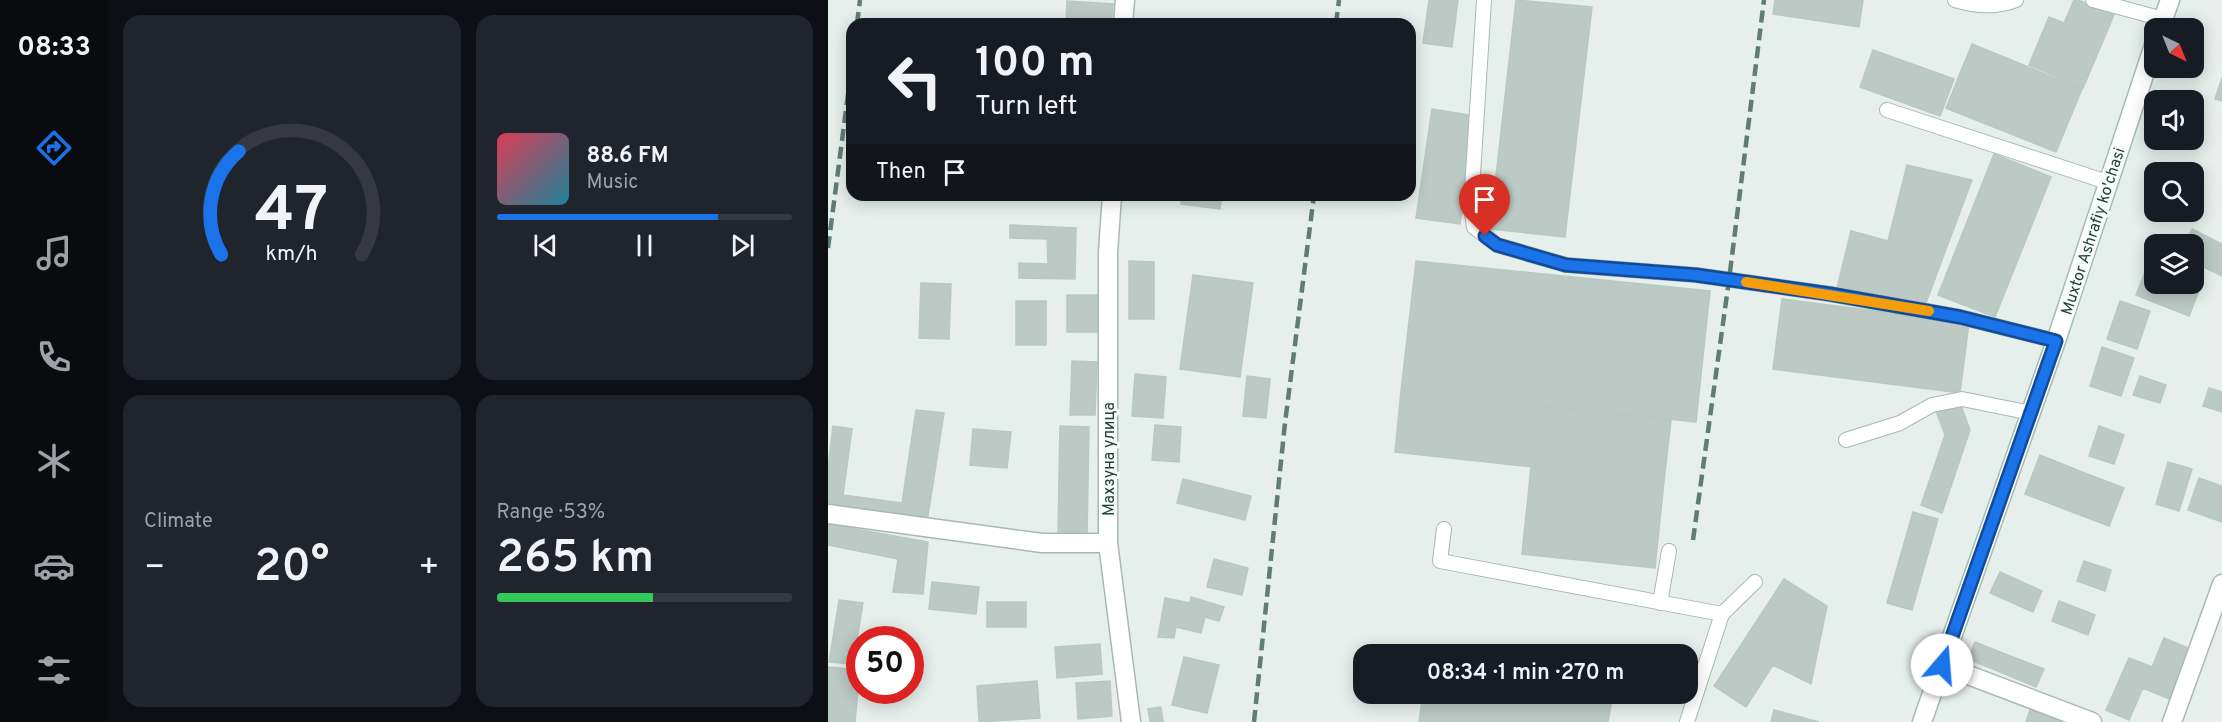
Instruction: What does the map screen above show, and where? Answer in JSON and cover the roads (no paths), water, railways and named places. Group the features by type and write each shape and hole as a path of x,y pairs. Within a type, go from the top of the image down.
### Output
{"street":[{"path":"1124,18 1125,0"},
{"path":"2163,18 2170,0"},
{"name":"Muxtor Ashrafiy ko'chasi","path":"1923,722 2056,341 2144,74"},
{"name":"Махзуна улица","path":"1112,201 1108,252 1108,543 1131,722"},
{"path":"828,514 1042,543 1108,543"},
{"path":"2172,722 2222,584"},
{"path":"1942,665 2092,722"}],"lane":[{"path":"1484,0 1471,206 1474,227 1497,245 1566,265 1696,275 1830,294 1960,317 2056,341"},
{"path":"1955,0 1974,6 2008,3 2016,0"},
{"path":"2092,0 2144,18"},
{"path":"1887,110 2107,182"},
{"path":"1846,440 1900,423 1932,405 1962,399 2031,413"},
{"path":"1444,529 1440,561 1722,614"},
{"path":"1660,603 1669,551"},
{"path":"1688,722 1722,614 1755,582"}],"railway":[{"path":"858,18 860,0"},
{"path":"1337,18 1339,0"},
{"path":"1693,540 1764,0"},
{"path":"828,248 846,110"},
{"path":"1254,722 1285,423 1313,201"}]}
